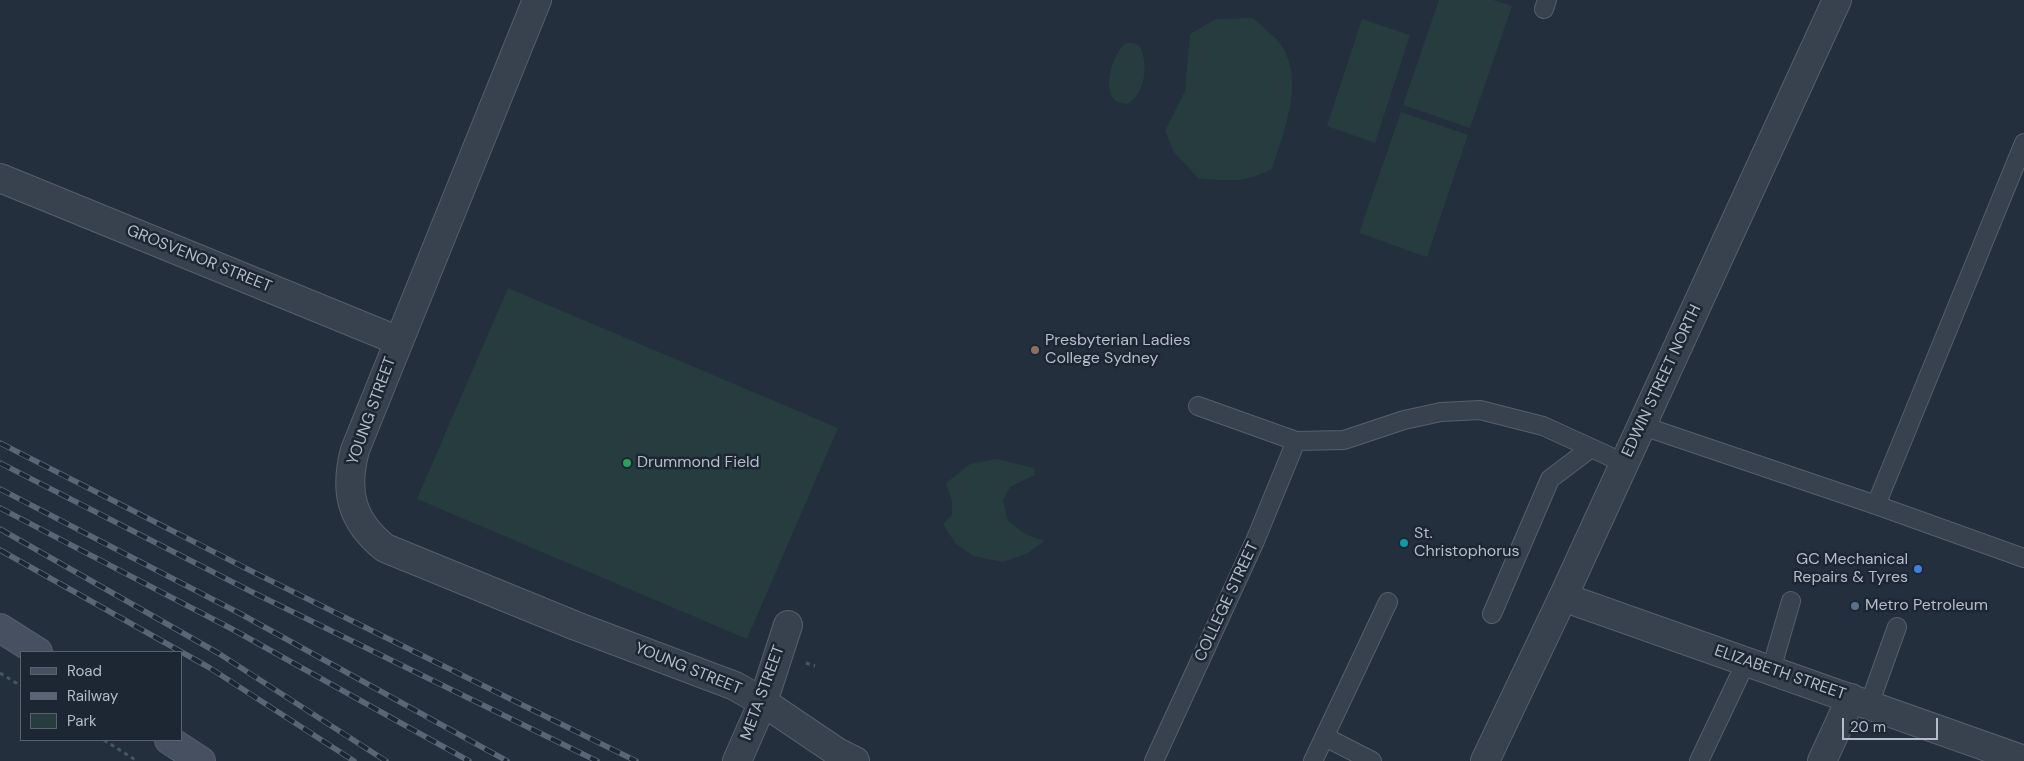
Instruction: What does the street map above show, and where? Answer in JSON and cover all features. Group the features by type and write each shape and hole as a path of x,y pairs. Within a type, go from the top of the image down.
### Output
{"main road":[{"path":"0,628 36,651"},
{"path":"171,741 201,761"}],"street":[{"name":"YOUNG STREET","path":"537,0 355,450 350,465 349,481 354,511 371,537 384,548 576,626 735,686 763,702 837,752 855,761"},
{"name":"EDWIN STREET NORTH","path":"1485,761 1643,426 1836,0"},
{"name":"GROSVENOR STREET","path":"0,178 399,341"},
{"name":"ELIZABETH STREET","path":"1564,597 1860,702 1985,754 2024,760"},
{"name":"META STREET","path":"737,761 763,702 788,625"},
{"path":"1822,761 1860,702"}],"lane":[{"path":"1876,505 2024,144"},
{"path":"1198,406 1296,441 1344,440 1404,420 1441,412 1480,410 1543,426 1624,463"},
{"path":"1643,426 1876,505 2024,558"},
{"name":"COLLEGE STREET","path":"1154,761 1255,541 1296,441"},
{"path":"1492,614 1550,479 1591,448"},
{"path":"1699,761 1758,666 1791,601"},
{"path":"1313,761 1388,602"},
{"path":"1860,702 1897,627"},
{"path":"1325,737 1372,761"}],"path":[{"path":"0,673 20,685"},
{"path":"106,741 137,761"}],"green space":[{"path":"1439,0 1493,0 1512,6 1470,128 1403,105"},
{"path":"1253,18 1281,45 1288,59 1292,74 1290,107 1272,169 1263,174 1245,179 1218,180 1198,178 1174,152 1165,131 1185,91 1190,34 1216,19"},
{"path":"1362,19 1410,35 1375,143 1327,126"},
{"path":"1126,43 1139,45 1145,68 1139,92 1128,104 1116,101 1109,89 1110,72 1113,63 1117,54"},
{"path":"1401,112 1468,135 1427,257 1359,233"},
{"name":"Drummond Field","path":"508,288 838,428 747,639 417,499"},
{"path":"997,459 1034,468 1035,475 1010,487 1003,500 1008,521 1025,534 1044,541 1028,553 1003,562 973,556 955,543 943,524 952,515 952,501 946,483 970,464"}],"railway":[{"path":"0,443 259,575 636,761"},
{"path":"0,463 250,591 597,761"},
{"path":"0,489 239,613 507,761"},
{"path":"0,508 232,629 469,761"},
{"path":"0,529 218,653 386,761"},
{"path":"0,550 180,651"},
{"path":"182,652 210,668 354,761"}],"place":[{"name":"Presbyterian Ladies College Sydney","path":"1035,350"},
{"name":"Drummond Field","path":"627,463"},
{"name":"St. Christophorus","path":"1404,543"},
{"name":"GC Mechanical Repairs & Tyres","path":"1918,569"},
{"name":"Metro Petroleum","path":"1855,606"}]}
